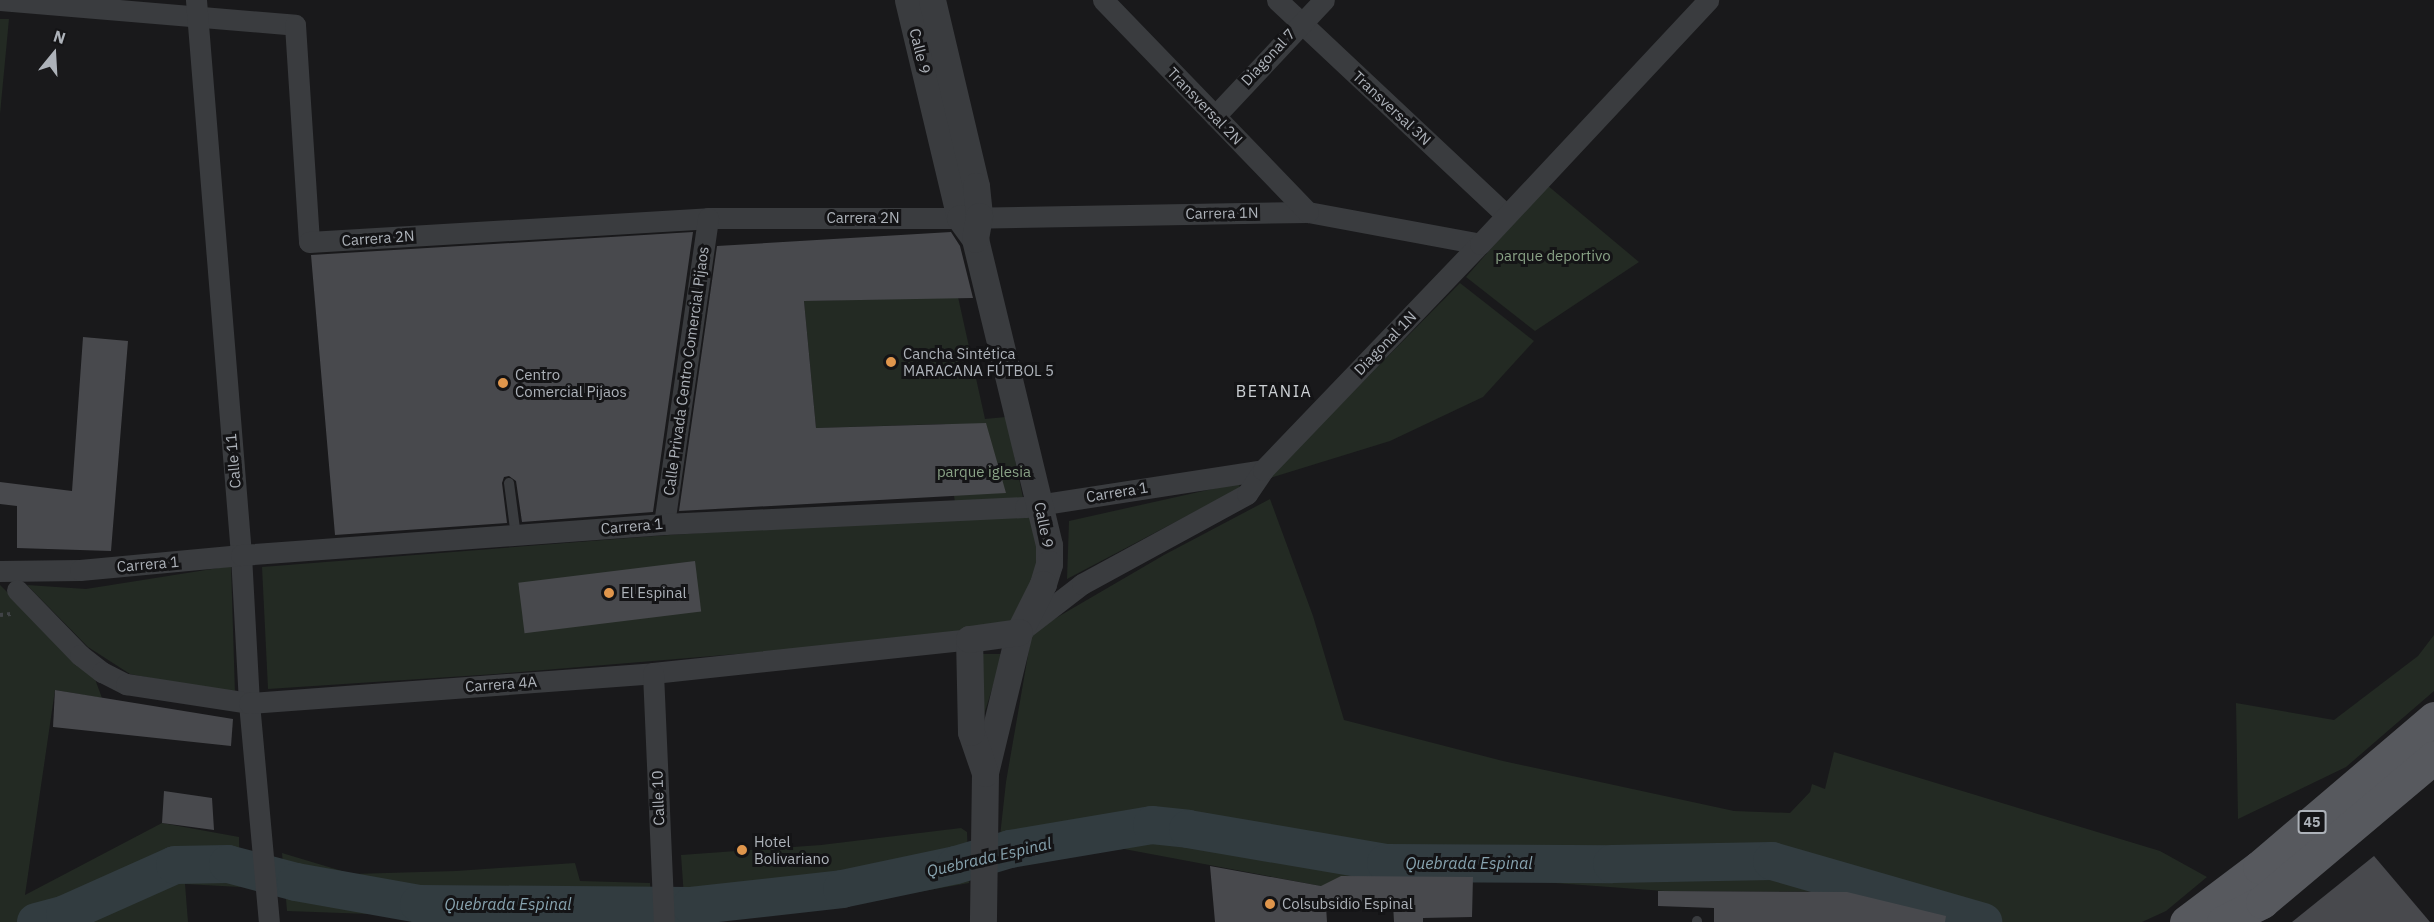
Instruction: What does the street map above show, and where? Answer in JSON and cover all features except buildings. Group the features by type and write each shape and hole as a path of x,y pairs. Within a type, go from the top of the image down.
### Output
{"main road":[{"name":"45","path":"2186,922 2259,867 2434,718"},
{"name":"45","path":"2223,922 2262,902 2434,757"}],"street":[{"name":"Carrera 2N","path":"0,0 196,8 295,25 309,242 708,218 971,224"},
{"name":"Calle 9","path":"908,0 971,224 1049,545 1049,564 1043,584 1019,632 986,773 982,872 983,922"},
{"name":"Calle 9","path":"932,0 976,186 971,224"},
{"name":"Transversal 2N","path":"1102,0 1308,212"},
{"name":"Transversal 3N","path":"1277,0 1506,215"},
{"name":"Diagonal 7","path":"1215,116 1300,22 1324,0"},
{"name":"Diagonal 1N","path":"1019,632 1082,585 1247,494 1263,470 1480,244 1708,0"},
{"name":"Calle 11","path":"196,8 208,122 215,261 241,555 249,703 268,915"},
{"name":"Carrera 1N","path":"971,224 1308,212 1480,244"},
{"name":"Calle Privada Centro Comercial Pijaos","path":"664,524 708,218"},
{"name":"Carrera 1","path":"0,571 80,570 241,555 664,524 967,510 1040,504 1263,470"},
{"name":"Carrera 4A","path":"17,590 80,655 102,672 126,684 249,703 653,673 1019,632"},
{"name":"Calle 9","path":"969,639 971,732 986,773"},
{"name":"Calle 10","path":"653,673 664,920"}],"lane":[{"path":"509,483 516,536"}],"green space":[{"path":"0,19 9,19 0,114"},
{"name":"parque deportivo","path":"1547,185 1639,262 1535,331 1466,277"},
{"path":"1460,283 1534,341 1483,397 1390,441 1267,479"},
{"name":"Cancha Sintética MARACANA FÚTBOL 5","path":"958,297 985,419 1006,417 1025,507 956,511 945,424 816,428 804,301"},
{"path":"1239,483 1240,488 1067,579 1069,521"},
{"path":"1270,499 1313,616 1344,720 1503,761 1734,811 1790,813 1810,792 1812,784 1825,789 1834,752 2160,851 2207,877 2166,911 2142,922 1957,922 1918,909 1847,892 1664,891 1473,877 1321,886 1124,849 997,863 1006,782 1032,632 1164,555"},
{"path":"1035,511 1041,564 1016,624 845,645 496,674 268,689 262,567 655,536"},
{"path":"231,566 235,694 130,674 88,647 27,585 86,589"},
{"path":"0,585 95,679 102,698 55,690 25,895 162,823 239,837 240,887 185,884 188,922 0,922"},
{"path":"2434,635 2434,691 2346,767 2238,819 2236,703 2334,720 2418,656"},
{"path":"975,654 1003,654 982,721"},
{"path":"961,828 967,832 969,883 855,903 803,901 685,911 681,855 821,845"},
{"path":"282,853 352,874 456,871 575,863 580,881 650,883 652,914 497,912 424,916 287,911"}],"waterway":[{"name":"Quebrada Espinal","path":"36,922 65,914 175,865 228,864 296,882 419,904 691,906 842,889 956,865 1010,849 1152,825 1188,829 1386,863 1612,864 1772,861 1983,922"}],"place":[{"name":"Cancha Sintética MARACANA FÚTBOL 5","path":"891,362"},
{"name":"Centro Comercial Pijaos","path":"503,383"},
{"name":"El Espinal","path":"609,593"},
{"name":"Hotel Bolivariano","path":"742,850"},
{"name":"Colsubsidio Espinal","path":"1270,904"}],"district":[{"name":"BETANIA","path":"1274,391"}],"park label":[{"name":"parque iglesia","path":"984,472"}]}
